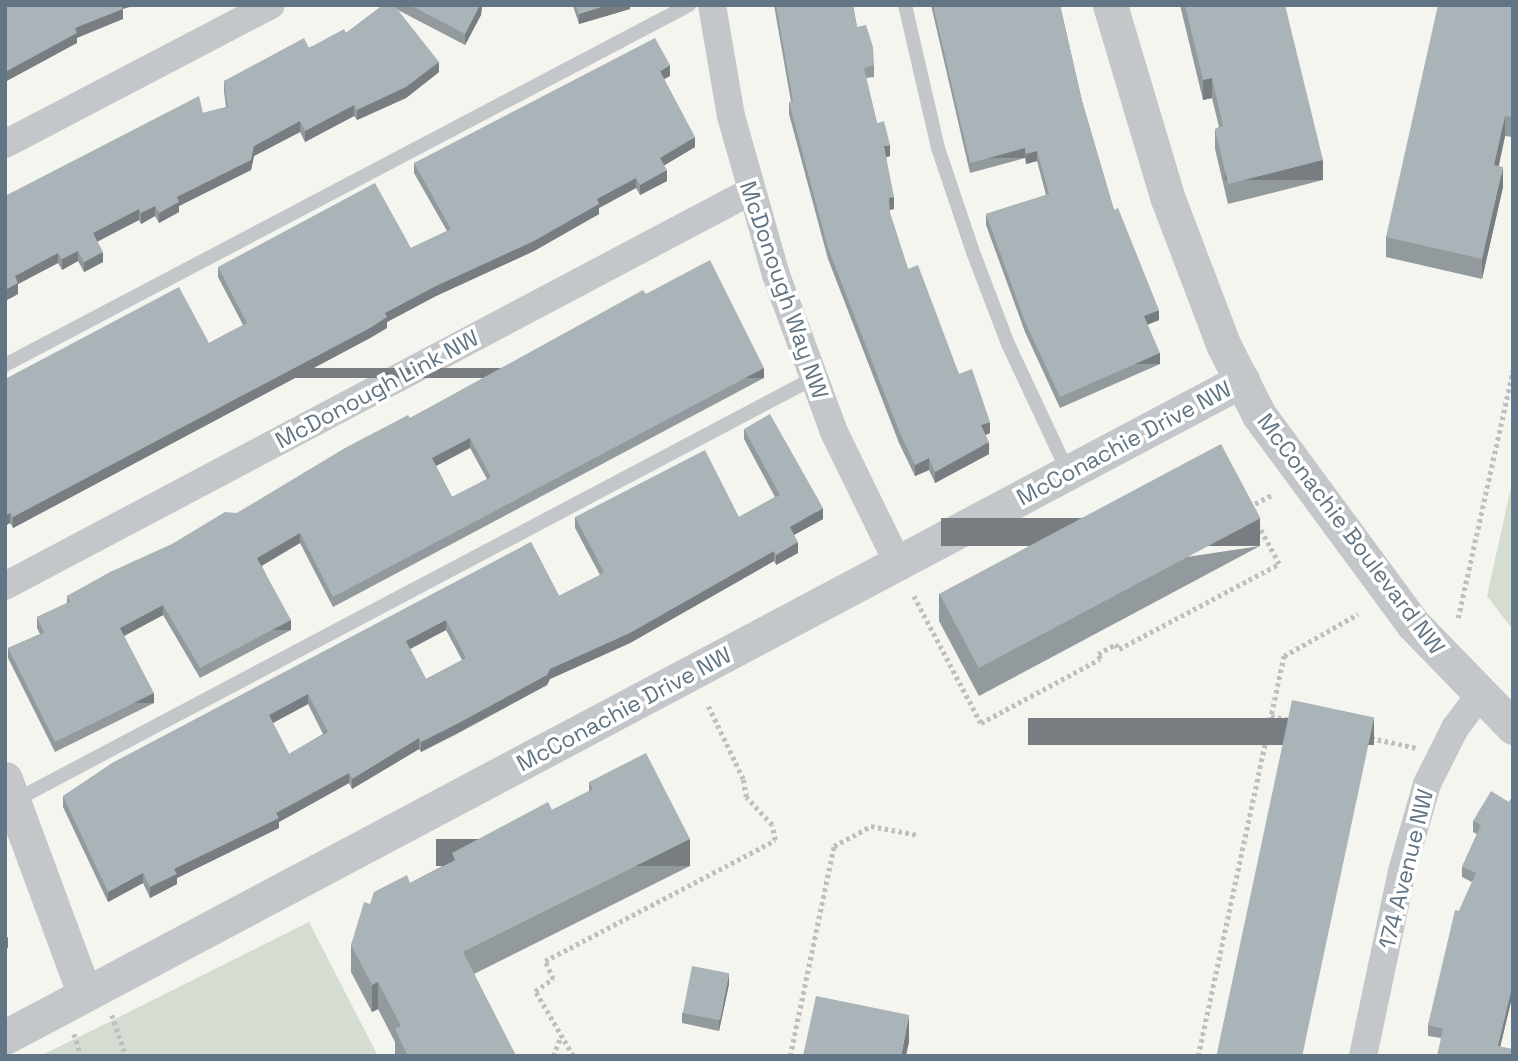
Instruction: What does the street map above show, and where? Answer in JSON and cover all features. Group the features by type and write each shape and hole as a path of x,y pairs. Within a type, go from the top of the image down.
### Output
{"street":[{"path":"5,144 271,5"},
{"name":"McDonough Way NW","path":"712,5 749,192 812,379 856,482 897,561"},
{"name":"McConachie Boulevard NW","path":"1110,5 1168,200 1223,344 1242,380 1289,459 1413,624 1513,727"},
{"name":"McDonough Link NW","path":"5,586 749,192"},
{"name":"McConachie Drive NW","path":"5,1037 1242,380"},
{"name":"174 Avenue NW","path":"1363,1056 1402,870 1427,784 1455,728 1480,695"},
{"path":"8,795 85,993"}],"lane":[{"path":"5,365 689,5"},
{"path":"905,5 938,148 973,252 1008,344 1068,472"},
{"path":"8,795 812,379"}],"path":[{"path":"1458,618 1513,370"},
{"path":"914,596 981,723 1100,659 1098,654 1107,649 1116,645 1119,649 1279,564 1249,507 1272,495"},
{"path":"1198,1056 1284,656 1358,614"},
{"path":"573,1056 535,991 553,979 545,961 775,840 772,825 746,797 743,779 708,706"},
{"path":"1271,716 1298,722"},
{"path":"1366,737 1420,748"},
{"path":"790,1056 834,846 871,826 918,835"},
{"path":"112,1015 126,1056"},
{"path":"74,1033 81,1056"},
{"path":"553,1056 561,1035"}],"shaded area":[{"path":"1513,478 1513,630 1487,596"},
{"path":"309,922 378,1056 40,1056 107,1023"}],"building":[{"path":"5,5 122,5 123,9 75,28 77,33 5,72"},
{"path":"383,5 394,5 439,62 406,87 357,110 354,105 305,131 300,121 254,146 251,160 177,197 179,202 159,213 155,206 141,213 139,209 93,233 103,252 84,262 78,251 62,259 58,253 15,276 18,283 5,290 5,196 199,96 203,113 228,107 224,81 304,38 309,48 344,29 346,33"},
{"path":"410,5 480,5 465,34"},
{"path":"576,5 608,5 579,14"},
{"path":"776,5 853,5 857,27 866,25 873,47 874,65 864,68 877,123 884,121 890,145 884,146 894,197 889,198 890,213 908,269 918,265 959,374 972,369 990,422 981,425 989,442 935,472 929,458 915,465 899,431 828,248 789,102 793,101"},
{"path":"933,5 1060,5 1082,101 1114,210 1118,208 1159,310 1144,316 1160,353 1060,397 1025,322 986,214 1049,194 1037,151 1026,154 1025,148 970,163"},
{"path":"1185,5 1285,5 1323,160 1228,184 1215,129 1223,126 1212,78 1203,80"},
{"path":"1438,5 1513,5 1513,117 1505,116 1494,165 1503,167 1482,259 1386,237"},
{"path":"655,38 670,65 660,71 695,137 660,158 667,170 640,185 636,178 597,199 599,204 534,241 436,286 385,313 387,317 370,328 13,517 10,513 5,516 5,379 179,287 209,343 247,323 218,267 375,183 411,248 451,229 414,163"},
{"path":"710,260 764,368 333,597 300,533 257,558 291,620 200,668 163,605 120,628 154,693 55,742 8,648 44,633 37,617 70,602 67,596 110,572 172,544 225,512 237,513 345,448 408,415 410,418 643,290 646,294","holes":["470,438 491,477 452,497 432,458"]},
{"path":"770,414 823,508 790,527 798,542 776,555 774,551 630,633 550,669 547,675 457,724 421,742 419,738 352,779 349,773 276,813 279,818 174,869 177,874 150,887 143,873 108,892 63,796 112,763 531,542 559,596 600,575 604,572 575,517 705,450 739,517 780,495 744,429","holes":["446,620 466,658 426,679 406,641","308,694 328,732 289,754 269,715"]},
{"path":"1221,444 1260,518 979,668 939,594"},
{"path":"1292,700 1374,717 1302,1056 1216,1056"},
{"path":"646,753 690,839 463,952 516,1056 408,1056 395,1029 401,1026 378,982 372,985 351,945 364,902 370,904 374,892 407,875 410,883 455,860 452,853 548,802 552,810 593,789 589,782"},
{"path":"1491,791 1509,802 1513,796 1513,983 1498,1046 1513,1049 1513,1056 1437,1056 1443,1029 1428,1025 1455,910 1459,911 1476,873 1462,867 1481,825 1473,821"},
{"path":"692,966 729,973 720,1020 683,1013"},
{"path":"816,996 909,1015 901,1056 803,1056"}]}
